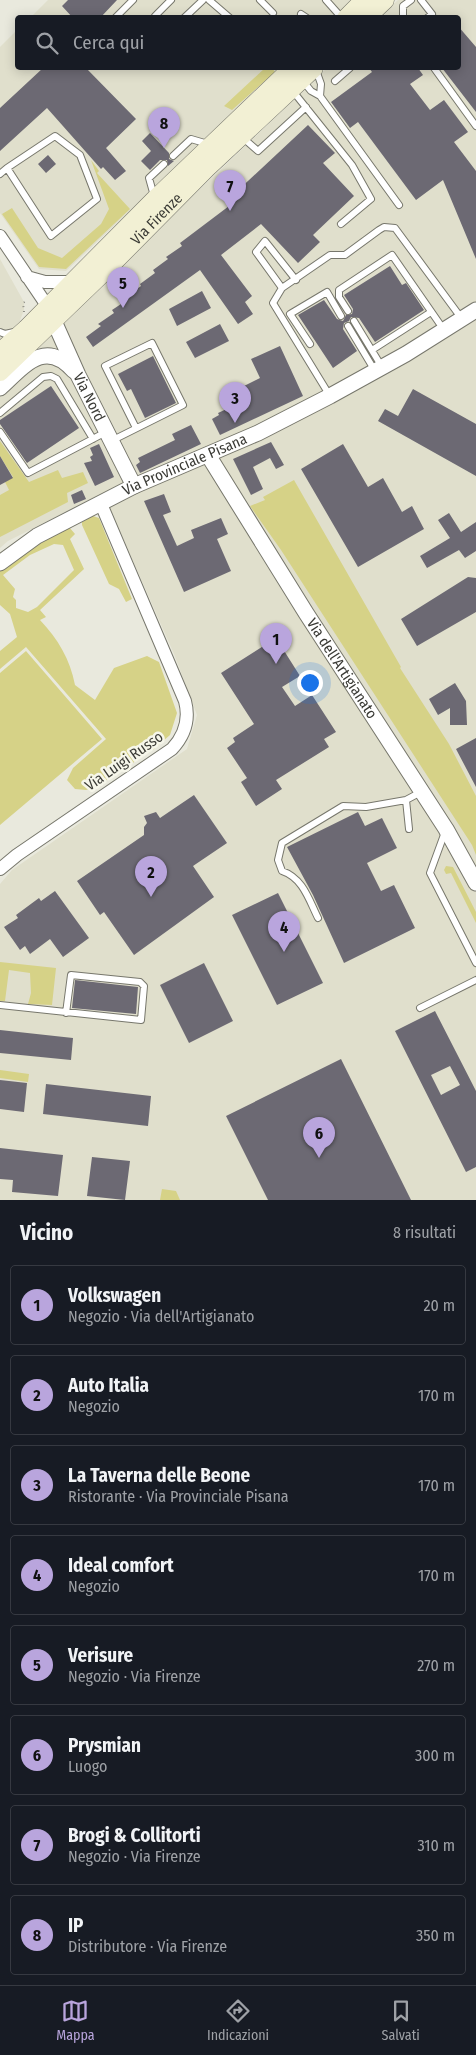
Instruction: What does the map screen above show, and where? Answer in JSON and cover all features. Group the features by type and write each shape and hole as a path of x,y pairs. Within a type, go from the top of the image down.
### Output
{"main road":[{"path":"355,15 374,9"},
{"name":"Via Firenze","path":"0,352 25,330 51,314 242,136 298,73"},
{"name":"Via Firenze","path":"0,372 51,314 74,282 155,199 212,145 298,73"}],"street":[{"path":"2,242 51,314"},
{"path":"27,277 45,282 74,282"},
{"name":"Via Provinciale Pisana","path":"0,562 37,536 134,486 208,455 330,396 379,370 476,310"},
{"name":"Via Nord","path":"51,314 78,375 102,437 134,486"},
{"path":"0,388 33,358 43,355 62,360 78,375"},
{"name":"Via dell'Artigianato","path":"208,455 306,613 446,829 476,883"},
{"name":"Via Luigi Russo","path":"0,869 17,855 172,749 182,737 187,724 188,716 185,701 100,504"}],"lane":[{"path":"118,15 133,0"},
{"path":"156,15 171,0"},
{"path":"187,15 203,0"},
{"path":"209,0 226,15"},
{"path":"260,0 273,14"},
{"path":"326,0 339,15"},
{"path":"403,15 403,6 411,0"},
{"path":"421,0 432,14 431,15"},
{"path":"335,81 348,70"},
{"path":"435,70 476,126"},
{"path":"298,73 312,91 320,96 399,205"},
{"path":"298,73 321,84 320,96"},
{"path":"298,73 306,107 352,165 372,199 341,224"},
{"path":"242,136 258,151 306,107"},
{"path":"0,174 7,168 55,136 80,155 97,199 51,236 7,168"},
{"path":"173,156 191,139 212,145"},
{"path":"155,199 149,178 164,164"},
{"path":"330,396 273,303 282,288 330,255 345,255 379,230 390,226 395,228 462,319"},
{"path":"282,288 256,252 266,241 296,280"},
{"path":"348,312 339,297 339,290 392,255 444,330"},
{"path":"310,344 290,314 327,292 342,316"},
{"path":"372,350 431,312"},
{"path":"354,321 372,350 379,370"},
{"path":"348,326 379,370"},
{"path":"0,332 5,334 25,330"},
{"path":"0,432 28,473 102,437 136,428 183,404 152,343 105,366 136,428"},
{"path":"0,413 43,377 50,376 57,379 102,437"},
{"path":"318,918 298,880 292,874 282,871 278,860 282,843 343,806 366,808 406,800 422,792"},
{"path":"406,800 409,829"},
{"path":"446,829 430,873 476,963"},
{"path":"0,1005 66,1013 141,1020 144,986 140,982 70,975 66,1013"},
{"path":"420,1008 476,980"}],"shaded area":[{"path":"48,0 354,0 337,15 33,15"},
{"path":"398,0 476,0 476,1200 0,1200 0,884 12,870 187,749 197,715 174,654 103,493 8,541 0,548 0,380 325,70 461,70 461,15 381,15"},
{"path":"15,32 15,70 280,70 66,271 39,269 0,213 0,47"},
{"path":"263,70 274,70 275,72 232,110 224,106"},
{"path":"91,160 99,171 97,173 130,209 66,269 39,267 2,214 12,208 38,248 62,258 101,224 109,209"},
{"path":"0,259 24,302 24,310 19,323 0,340"},
{"path":"0,441 29,482 58,470 62,478 83,472 88,483 67,493 68,502 0,537 0,495 9,490 5,482 13,477 0,456"},
{"path":"294,480 400,668 449,744 476,796 476,855 472,845 281,550 250,506 265,500 263,497"},
{"path":"93,516 99,518 132,599 126,602 119,589 109,584 82,525 82,522"},
{"path":"69,527 75,534 70,539 84,569 40,610 46,617 40,620 62,650 70,667 75,685 95,700 114,668 147,656 159,662 177,713 170,735 154,749 96,787 86,790 75,789 67,780 73,768 106,739 26,647 0,669 0,651 17,637 10,614 0,605 0,569 26,549","holes":["54,544 63,545 74,570 37,607 28,612 16,608 16,600 13,597 15,589 3,575 30,555"]},
{"path":"26,651 102,739 0,825 0,673"},
{"path":"446,866 453,867 476,912 476,923 451,873 446,874 444,870"},
{"path":"0,962 56,968 52,1005 28,1004 31,993 30,973 9,970 5,1001 0,1001"},
{"path":"0,1070 29,1074 28,1082 0,1078"},
{"path":"162,1189 176,1191 180,1200 160,1200"}],"building":[{"path":"68,0 117,0 103,15 70,15 62,6"},
{"path":"461,30 476,47 476,112 444,70 461,70"},
{"path":"41,70 88,70 136,119 106,148 126,171 115,180 103,167 101,169 47,108 0,151 0,108"},
{"path":"370,70 419,70 423,75 410,84 430,110 444,100 468,132 454,142 476,171 476,259 443,180 416,200 358,122 350,128 331,102 372,72"},
{"path":"308,125 335,153 323,163 354,196 313,235 320,242 298,263 261,224 221,255 252,296 245,302 253,314 238,324 200,270 93,347 86,337 101,326 98,324 114,313 112,310 127,300 125,297 155,273 153,270 168,259 166,257 182,246 180,243 237,200 233,195"},
{"path":"150,133 169,153 169,159 174,161 168,166 167,160 160,160 150,170 141,161 151,151 142,141"},
{"path":"48,155 56,164 46,173 38,164"},
{"path":"390,266 402,285 406,283 424,310 375,342 359,318 351,317 349,321 344,323 343,329 357,351 333,368 298,315 324,300 337,319 343,321 346,315 352,314 353,309 344,295"},
{"path":"202,291 211,308 177,326 169,309"},
{"path":"220,324 229,341 195,358 186,342"},
{"path":"280,346 303,396 220,435 212,419 219,415 218,413 246,400 240,388 260,378 251,359"},
{"path":"153,356 176,403 145,418 131,389 127,391 118,374"},
{"path":"51,386 79,428 27,463 0,424 0,420"},
{"path":"413,389 476,424 476,476 378,421 385,409 398,416"},
{"path":"191,425 201,444 140,473 136,465 140,462 138,458 175,440 172,434"},
{"path":"271,442 284,465 276,469 270,458 253,467 263,489 251,495 233,459"},
{"path":"99,444 114,477 95,486 84,463 92,461 90,457 93,455 90,448"},
{"path":"343,444 368,487 383,478 402,512 412,506 424,529 358,567 301,469"},
{"path":"0,456 13,478 0,485"},
{"path":"82,490 86,499 74,504 71,495"},
{"path":"164,494 171,512 163,515 177,546 194,538 191,530 221,518 228,534 217,539 231,571 184,592 144,501"},
{"path":"449,513 461,532 476,522 476,551 465,558 459,550 427,568 420,556 450,538 438,520"},
{"path":"468,577 476,578 476,612 417,646 401,619"},
{"path":"276,638 300,676 282,687 295,706 312,695 336,732 324,739 329,747 276,780 282,789 256,806 241,782 247,778 227,748 235,742 233,738 254,724 221,673"},
{"path":"455,683 466,701 467,725 450,725 450,708 438,715 429,699"},
{"path":"476,738 476,787 456,749"},
{"path":"194,795 227,843 193,866 214,897 134,955 104,912 100,915 77,881 144,835 144,827 147,823 144,816 156,812 160,818"},
{"path":"358,812 365,826 382,818 397,848 367,863 381,891 394,885 415,928 344,963 313,895 287,847"},
{"path":"55,891 89,938 63,957 50,939 30,954 25,946 20,950 4,927 18,918 16,915 39,898 41,901"},
{"path":"278,893 323,983 277,1005 232,915"},
{"path":"204,963 233,1021 189,1043 160,985"},
{"path":"75,980 138,987 136,1014 72,1008"},
{"path":"435,1011 476,1091 476,1167 466,1172 395,1031","holes":["450,1066 460,1085 441,1095 431,1075"]},
{"path":"0,1030 73,1038 71,1060 0,1053"},
{"path":"341,1059 411,1200 268,1200 226,1116"},
{"path":"0,1080 27,1083 24,1112 0,1109"},
{"path":"46,1084 151,1096 148,1126 43,1114"},
{"path":"0,1148 63,1155 58,1196 12,1192 13,1180 0,1179"},
{"path":"92,1157 130,1161 125,1200 87,1196"}],"place":[{"name":"IP","path":"164,148"},
{"name":"Brogi & Collitorti","path":"230,211"},
{"name":"Verisure","path":"123,308"},
{"name":"La Taverna delle Beone","path":"235,423"},
{"name":"Volkswagen","path":"276,664"},
{"name":"Auto Italia","path":"151,897"},
{"name":"Ideal comfort","path":"284,952"},
{"name":"Prysmian","path":"319,1158"}]}
